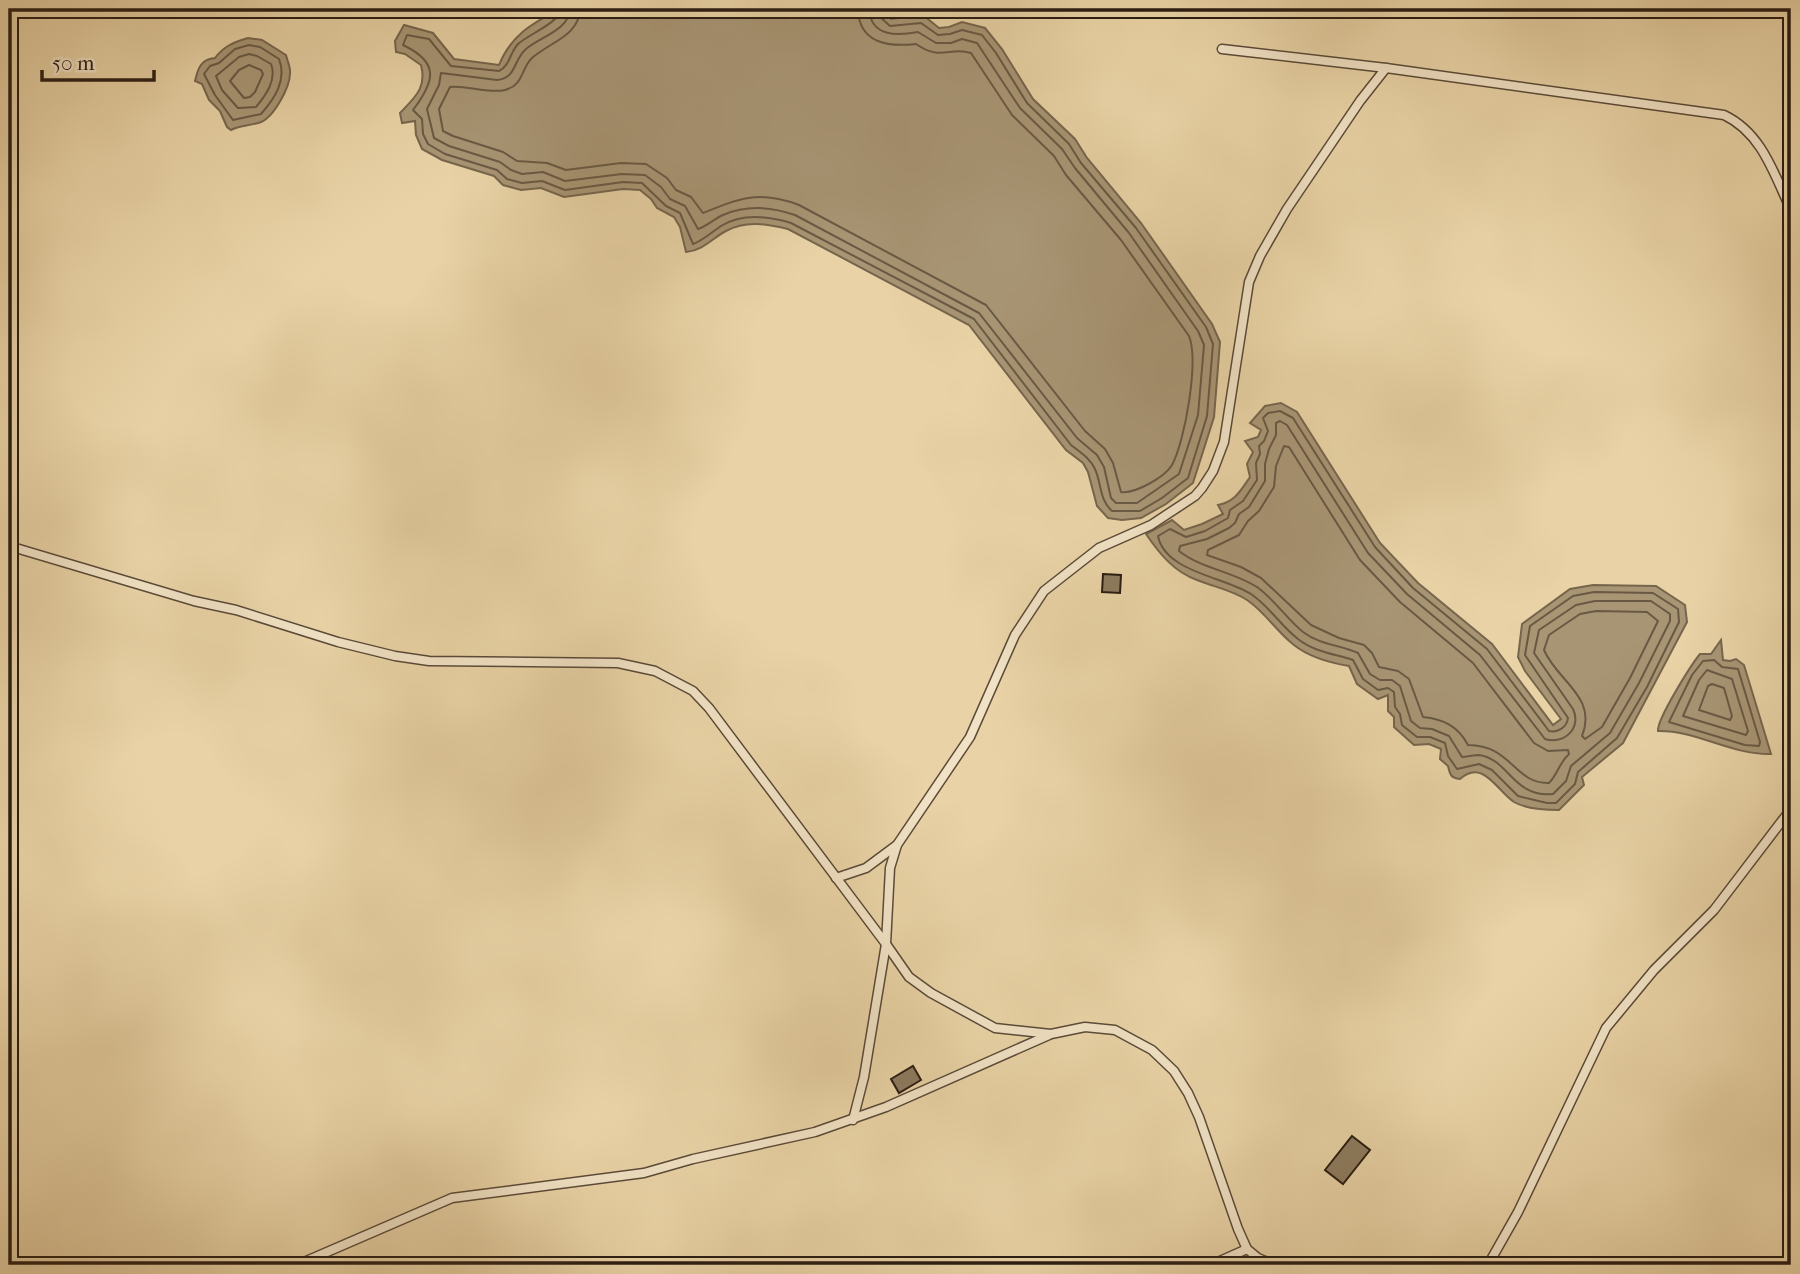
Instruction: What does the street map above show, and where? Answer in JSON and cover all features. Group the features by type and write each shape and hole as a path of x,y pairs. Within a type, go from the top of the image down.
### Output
{"lane":[{"path":"1222,49 1386,68 1724,115 1740,122 1764,151 1791,210"},
{"path":"853,1120 864,1077 886,944 890,867 897,845 970,737 1015,635 1044,591 1099,548 1151,525 1202,488 1213,471 1224,442 1249,282 1256,264 1287,209 1386,68"},
{"path":"9,547 395,656 429,661 618,663 655,671 693,691 709,708 909,977 995,1028 1051,1034"},
{"path":"1488,1265 1518,1212 1606,1028 1654,970 1714,910 1791,809"},
{"path":"836,878 866,868 897,845"},
{"path":"297,1265 452,1198 644,1173 693,1159 815,1132 853,1120 1051,1034 1086,1027 1115,1030 1152,1050 1174,1071 1199,1116 1247,1250 1273,1265"},
{"path":"1211,1265 1247,1250"}],"water":[{"path":"559,9 883,9 891,19 923,15 939,28 962,22 985,28 1002,49 1033,99 1075,139 1087,158 1141,223 1212,324 1220,342 1214,417 1193,483 1166,504 1141,518 1108,518 1097,506 1083,463 1066,450 969,325 788,229 741,225 698,249 686,252 680,227 674,217 657,208 640,190 623,189 564,197 541,188 521,190 503,185 494,176 442,160 422,149 416,135 415,121 402,123 400,113 418,92 422,80 421,65 405,54 396,52 395,41 404,25 433,33 454,59 499,65 516,38 531,25"},
{"path":"248,38 262,40 286,55 290,77 280,102 264,121 231,130 220,111 209,100 202,84 195,81 203,62 215,58 230,45"},
{"path":"1281,403 1297,412 1380,543 1418,583 1492,644 1553,725 1561,719 1525,671 1518,657 1522,624 1570,589 1593,585 1656,586 1685,605 1687,622 1623,743 1582,777 1584,785 1559,810 1536,809 1514,802 1483,774 1476,772 1460,779 1453,777 1448,766 1440,759 1441,749 1429,744 1414,745 1394,727 1394,717 1388,711 1388,695 1378,699 1357,684 1349,666 1320,659 1300,649 1260,610 1241,597 1181,572 1162,555 1146,534 1172,520 1184,530 1223,514 1218,505 1233,498 1250,477 1247,464 1253,452 1245,441 1258,437 1261,430 1250,423 1265,406"},
{"path":"1721,640 1723,660 1736,659 1744,665 1771,754 1742,751 1686,734 1658,731 1668,704 1700,654 1711,654"}],"building":[{"path":"1103,574 1121,575 1120,593 1102,592"},
{"path":"913,1066 921,1080 899,1093 891,1079"},
{"path":"1352,1136 1370,1150 1343,1184 1325,1170"}]}
